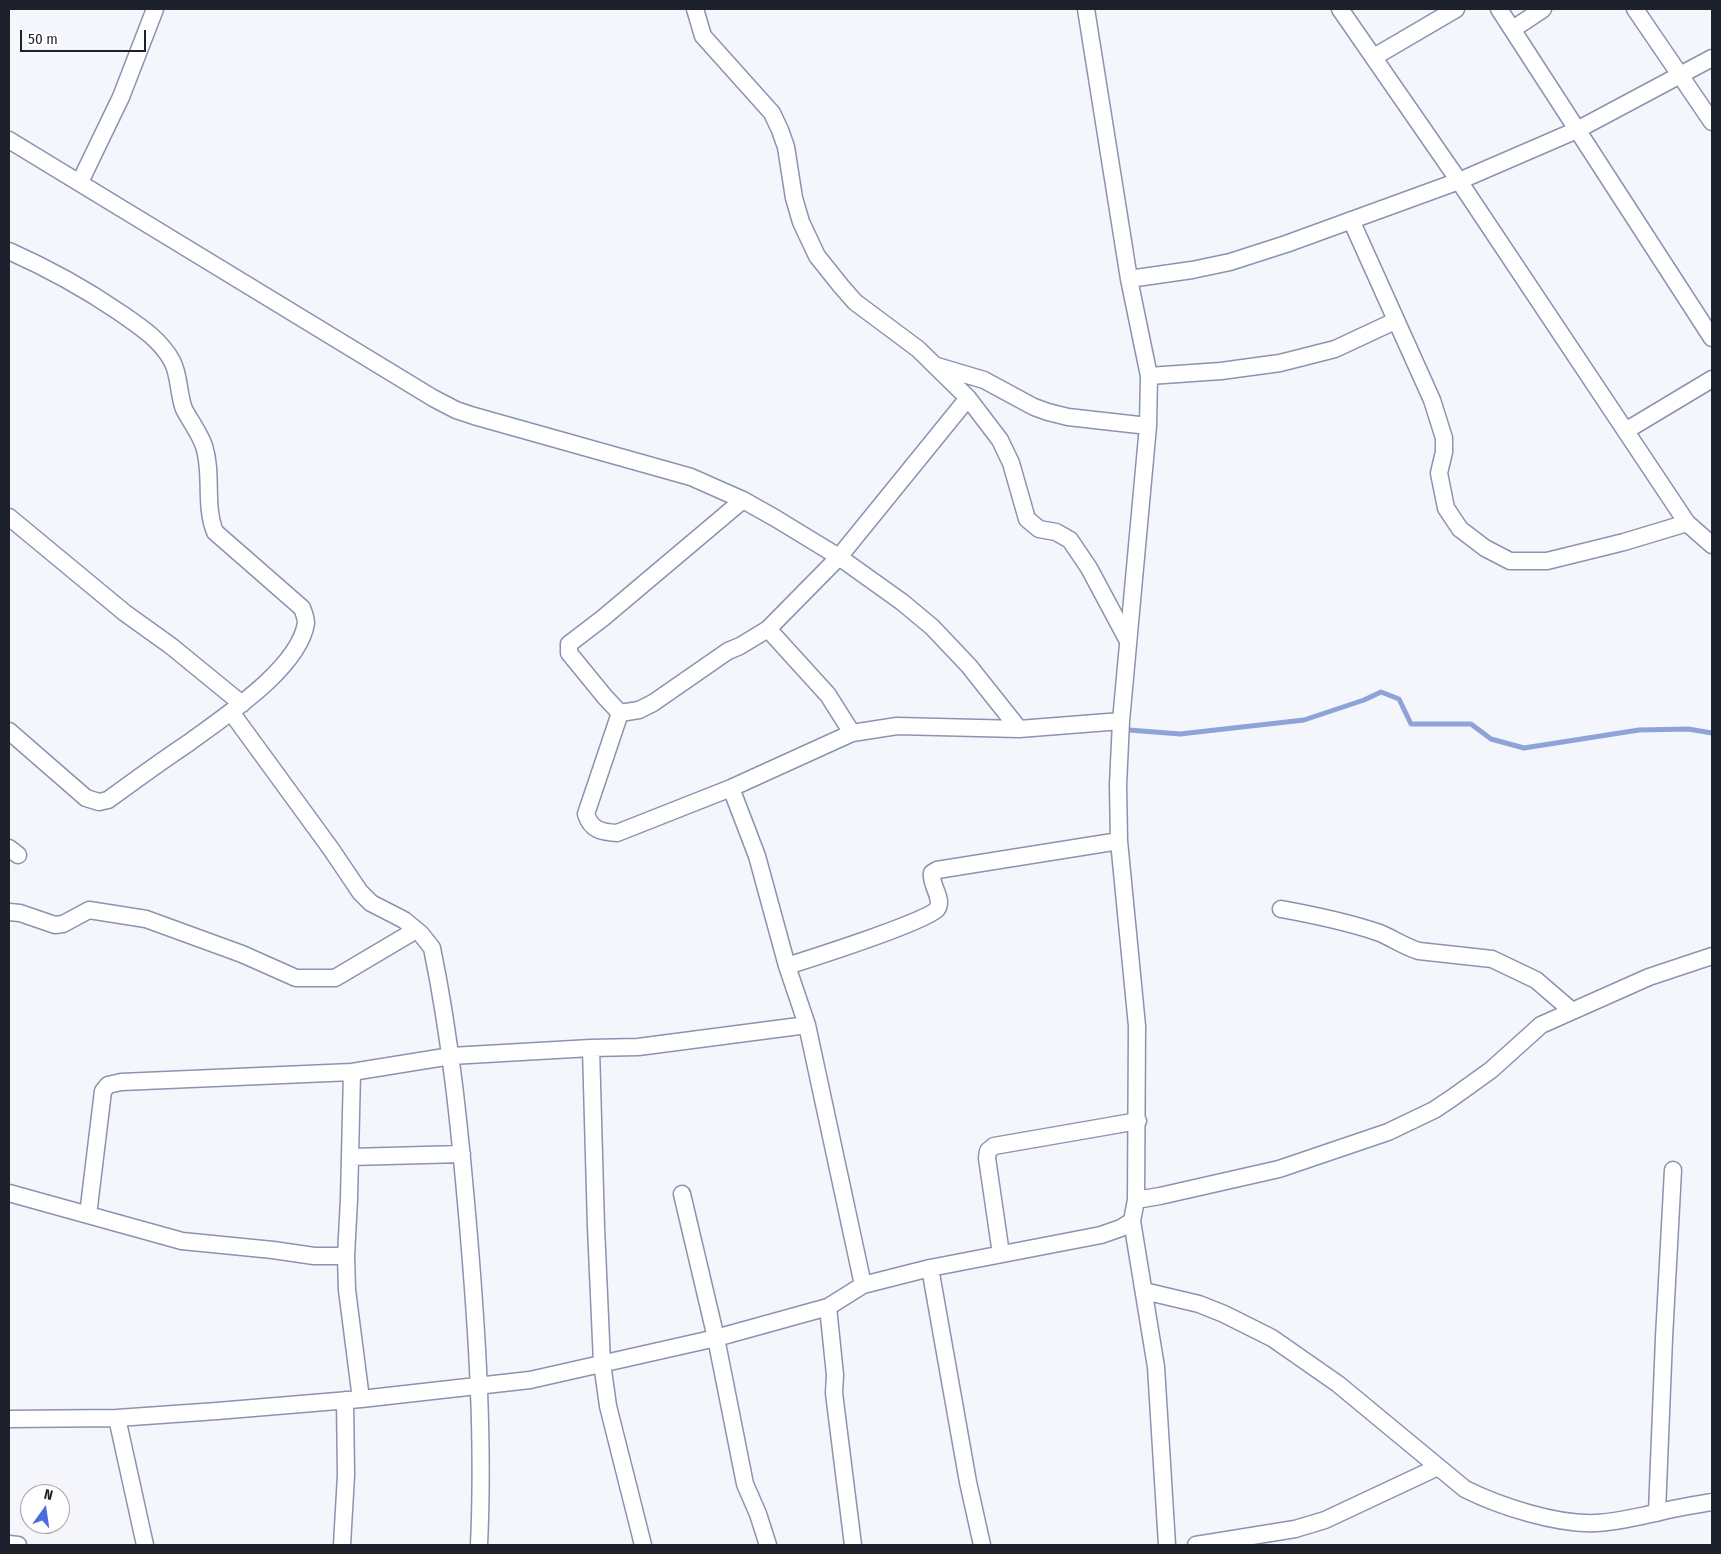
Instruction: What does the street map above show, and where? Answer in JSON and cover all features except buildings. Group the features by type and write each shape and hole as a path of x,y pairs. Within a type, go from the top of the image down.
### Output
{"street":[{"path":"80,182 121,97 155,9"},
{"path":"695,9 703,36 772,113 786,147 794,198 801,222 817,256 856,302 918,349 968,398 1000,440 1011,463 1028,519 1039,529 1056,532 1070,540 1089,568 1128,641"},
{"path":"1086,9 1129,279 1149,376 1148,426 1128,641 1118,785 1119,841 1136,1026 1138,1121 1136,1200 1132,1222 1156,1367 1167,1545"},
{"path":"1340,9 1459,181 1687,523 1712,545"},
{"path":"1374,57 1456,9"},
{"path":"1499,9 1712,338"},
{"path":"1513,29 1543,9"},
{"path":"1635,9 1712,122"},
{"path":"1129,279 1192,270 1230,262 1459,181 1576,130 1712,58"},
{"path":"9,140 433,398 456,410 691,477 743,500 796,530 839,557 902,602 932,627 969,666 1019,729"},
{"path":"1351,220 1439,419 1444,438 1444,452 1439,473 1446,508 1460,529 1485,548 1510,561 1547,561 1624,542 1687,523"},
{"path":"9,251 43,266 95,296 151,334 172,360 179,381 184,408 204,445 209,470 211,522 215,532 302,608 306,621 302,637 293,653 271,678 236,708 108,800 99,802 86,798 9,732"},
{"path":"1149,376 1230,370 1280,362 1335,348 1395,320"},
{"path":"935,365 984,380 1034,407 1048,412 1148,426"},
{"path":"1626,430 1712,379"},
{"path":"620,713 639,710 653,703 728,651 768,629 839,557 968,398"},
{"path":"620,713 569,653 569,644 603,618 743,500"},
{"path":"9,517 125,613 171,646 236,708 360,892 371,903 404,920 432,948 451,1056 475,1302 480,1443 479,1545"},
{"path":"768,629 828,696 852,733"},
{"path":"620,713 586,814 589,824 595,828 617,833 731,788 852,733 897,726 1019,729 1122,721"},
{"path":"731,788 757,856 787,966 808,1025 863,1285"},
{"path":"787,966 912,923 934,912 940,902 931,880 932,873 937,870 1119,841"},
{"path":"1281,909 1362,927 1419,951 1492,959 1536,980 1572,1011"},
{"path":"9,912 20,913 55,924 63,924 89,910 146,919 242,954 296,978 303,979 335,978 416,930"},
{"path":"1136,1200 1279,1169 1388,1132 1434,1110 1490,1070 1540,1025 1649,977 1712,956"},
{"path":"88,1215 103,1092 108,1085 121,1082 352,1072 451,1056 638,1047 808,1025"},
{"path":"591,1048 602,1363 608,1406 644,1545"},
{"path":"342,1545 353,1399 346,1256 352,1072"},
{"path":"1001,1254 987,1158 988,1151 994,1146 1138,1121"},
{"path":"350,1157 462,1154"},
{"path":"1657,1512 1673,1170"},
{"path":"9,1193 182,1241 314,1256 346,1256"},
{"path":"682,1194 716,1338 745,1484 758,1514 768,1545"},
{"path":"9,1419 117,1418 217,1411 478,1387 530,1380 716,1338 828,1307 863,1285 930,1268 1101,1235 1122,1228 1132,1222"},
{"path":"930,1268 968,1482 982,1545"},
{"path":"1144,1291 1199,1304 1272,1338 1338,1384 1464,1489 1484,1498 1556,1519 1594,1524 1712,1502"},
{"path":"828,1307 836,1409 853,1545"},
{"path":"117,1418 145,1545"},
{"path":"1196,1545 1295,1529 1325,1520 1438,1467"},
{"path":"9,1544 18,1545"}],"waterway":[{"path":"1129,730 1180,734 1304,720 1364,700 1381,692 1399,699 1411,724 1471,724 1491,739 1524,748 1639,730 1688,729 1712,733"}]}
